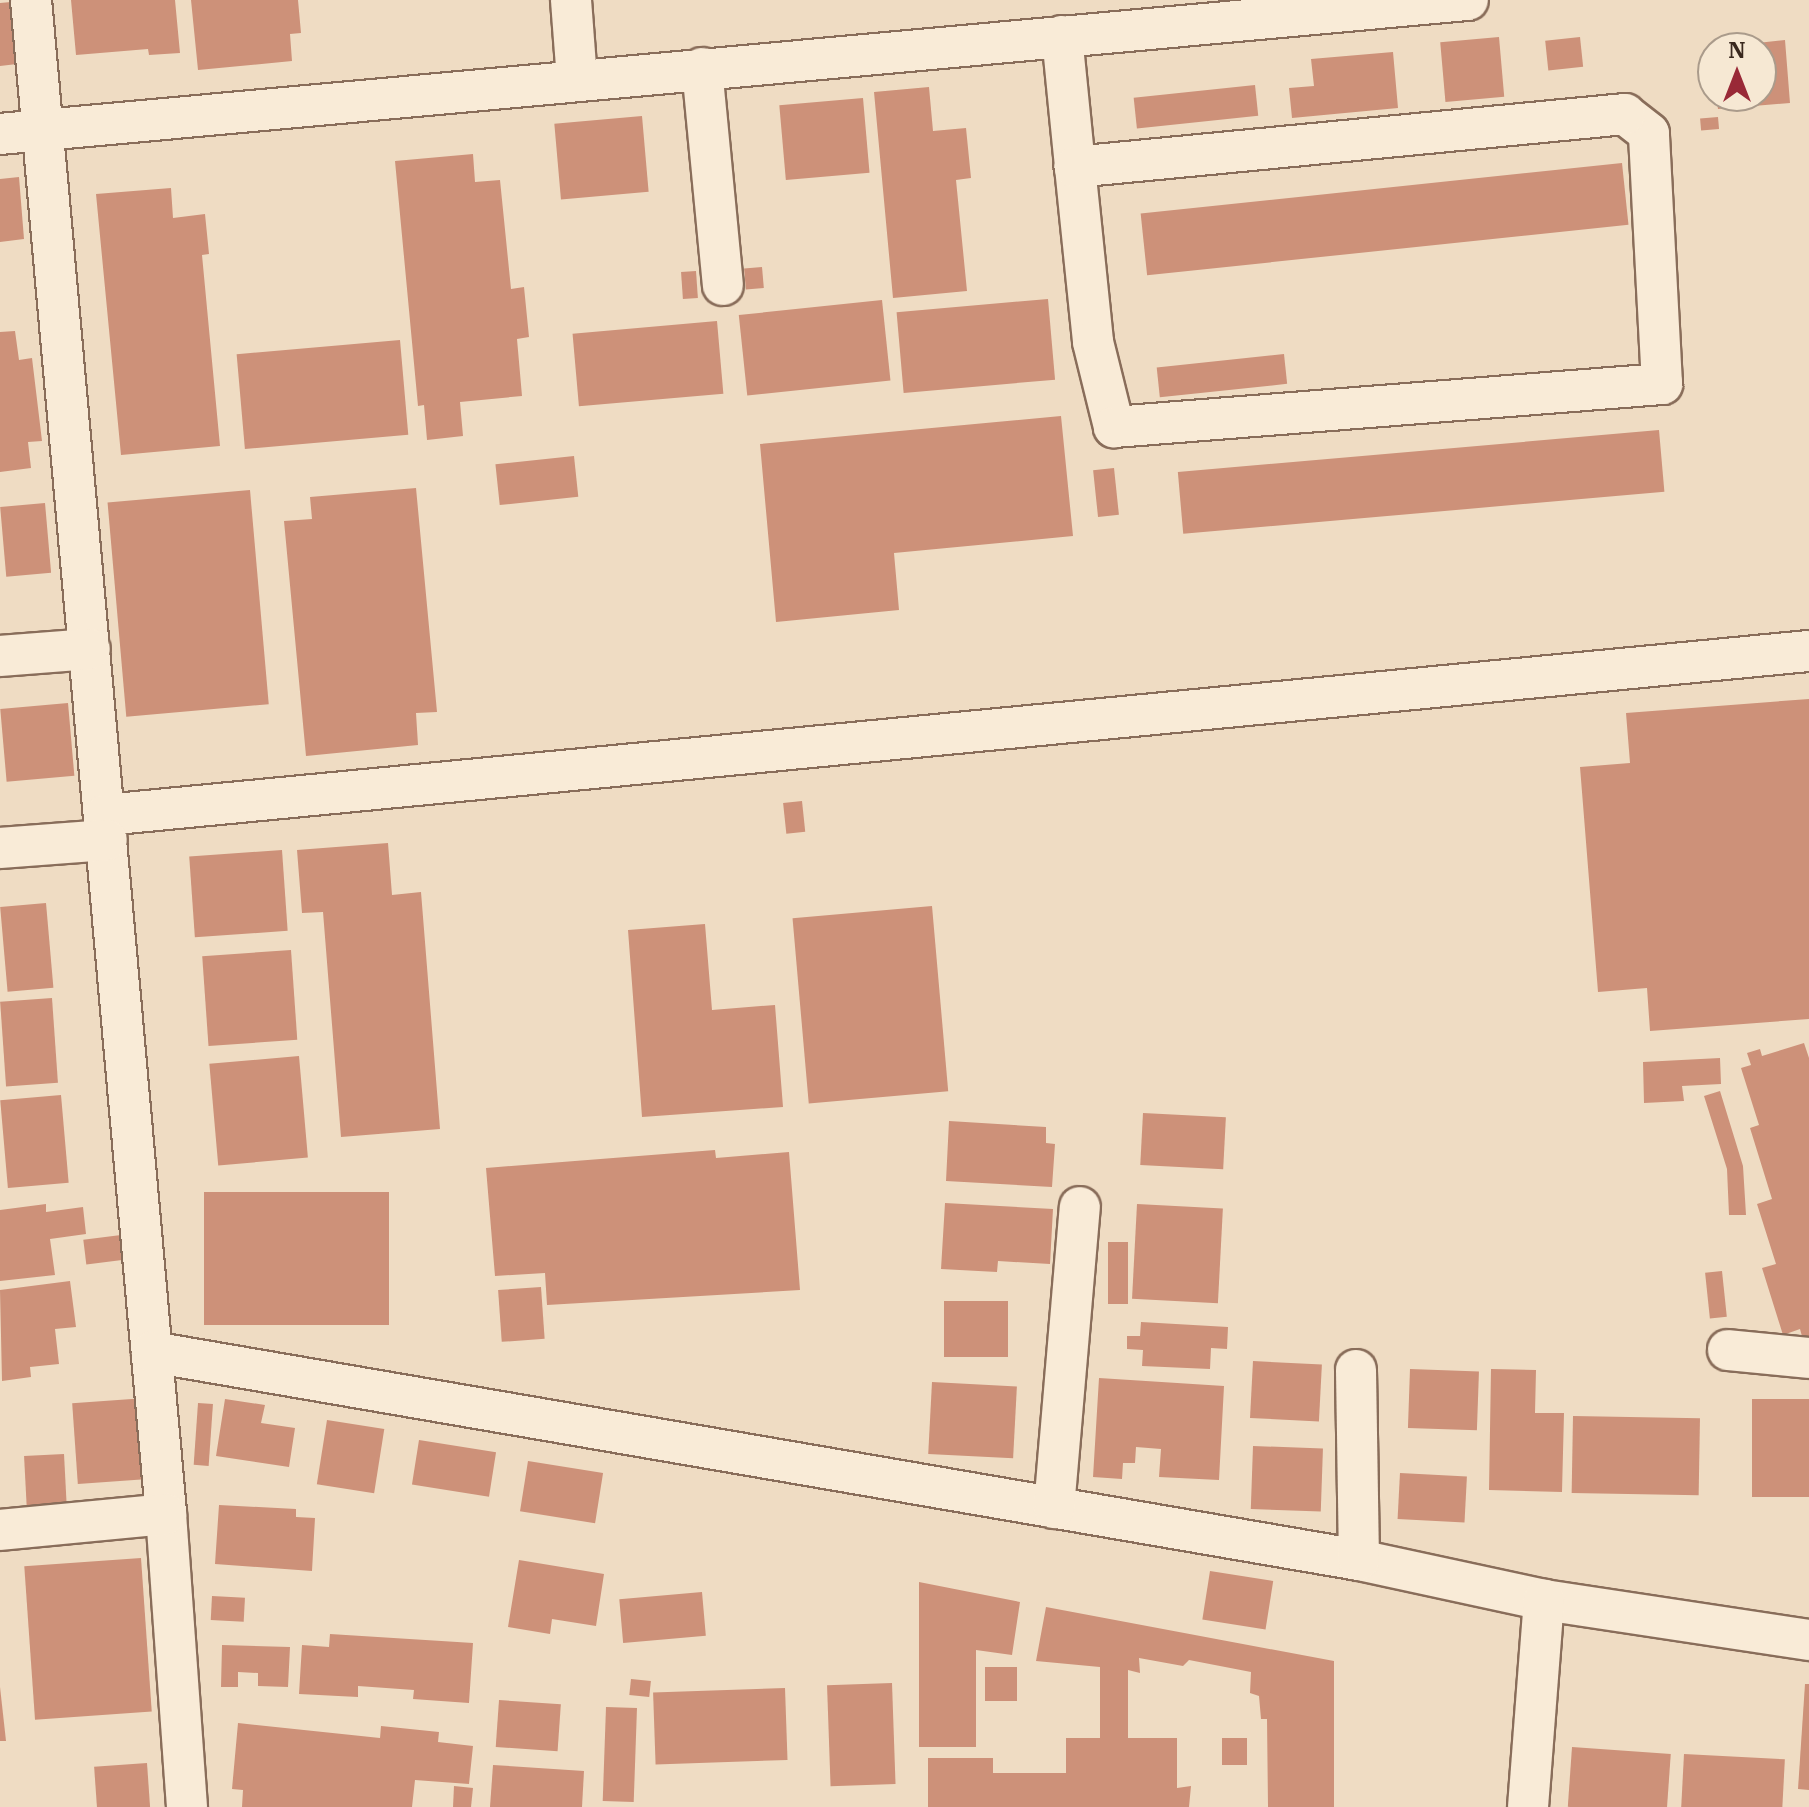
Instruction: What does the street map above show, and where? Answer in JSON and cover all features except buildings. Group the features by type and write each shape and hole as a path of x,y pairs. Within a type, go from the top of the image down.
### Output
{"street":[{"path":"31,0 45,129 166,1514 187,1807"},
{"path":"571,0 577,79"},
{"path":"0,134 1062,36 1369,4 1468,0"},
{"path":"1062,36 1075,167 1093,342 1114,427 1662,384 1649,133 1625,114 1075,167"},
{"path":"702,68 723,285"},
{"path":"0,656 90,649"},
{"path":"0,848 106,827 1809,651"},
{"path":"1054,1508 1080,1207"},
{"path":"1728,1350 1809,1358"},
{"path":"152,1352 1359,1560 1544,1600 1809,1640"},
{"path":"1356,1370 1359,1560"},
{"path":"0,1530 166,1514"},
{"path":"1528,1807 1544,1600"}]}
